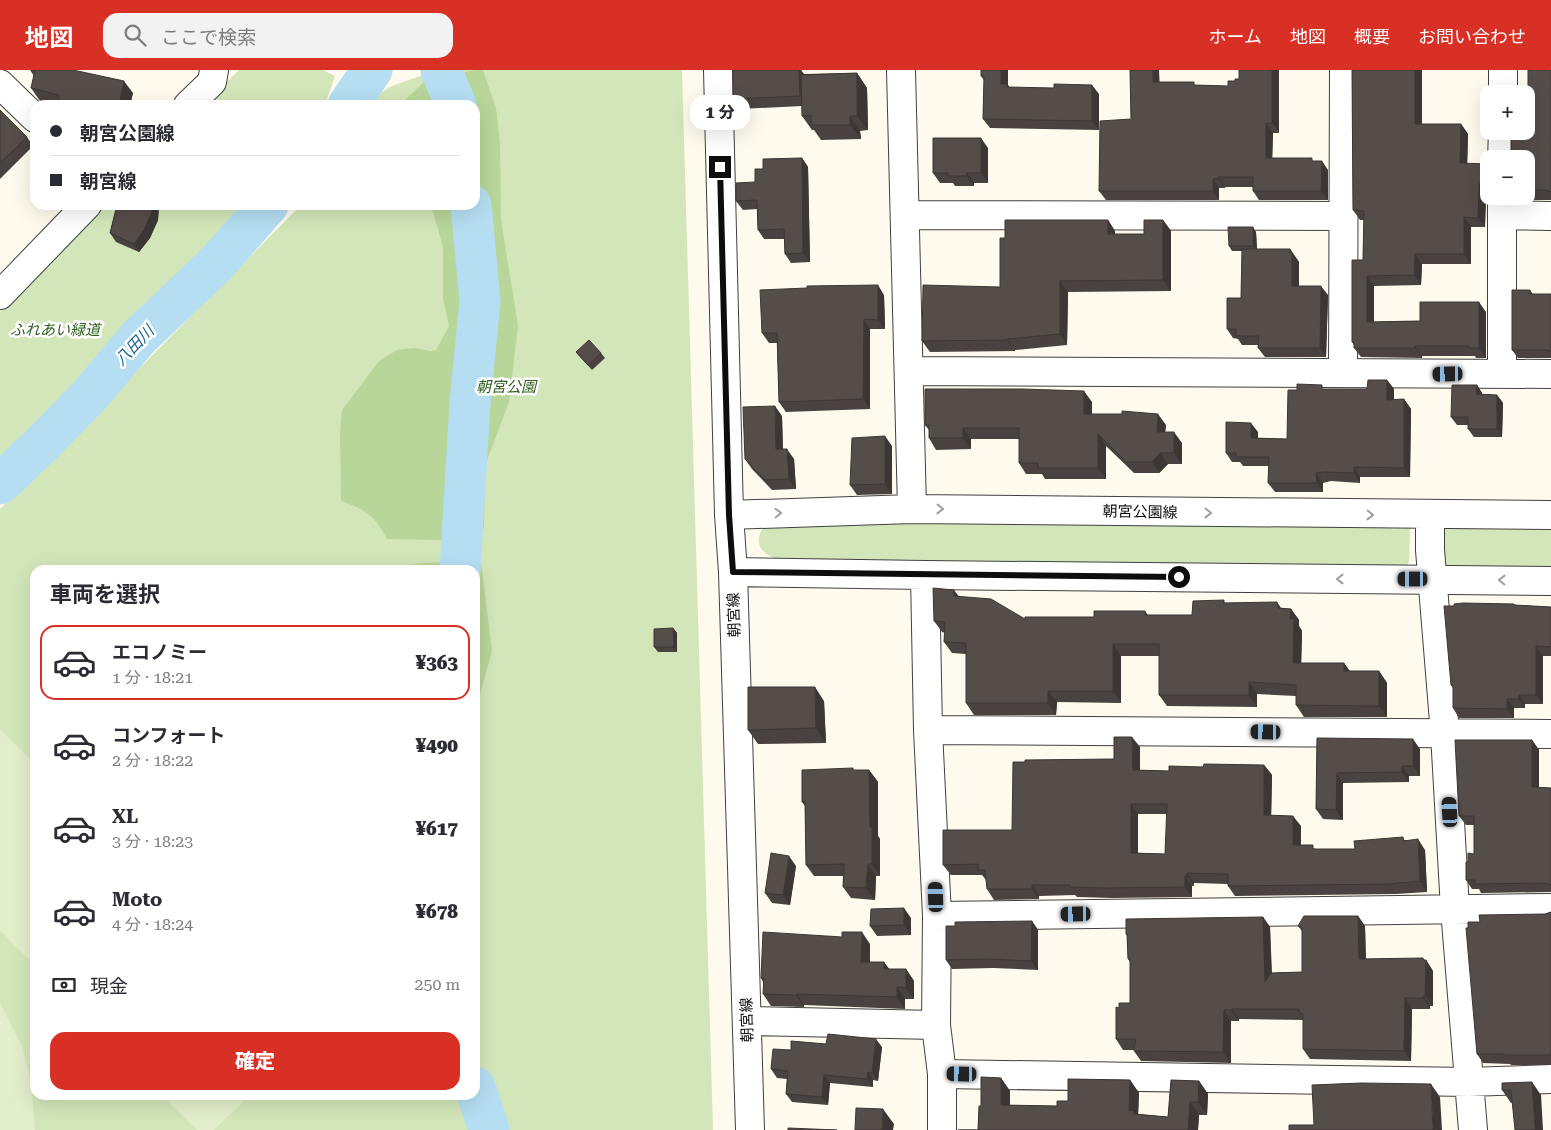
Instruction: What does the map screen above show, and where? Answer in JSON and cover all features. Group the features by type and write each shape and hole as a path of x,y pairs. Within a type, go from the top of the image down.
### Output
{"street":[{"path":"193,100 212,82 214,70"},
{"name":"朝宮線","path":"718,70 729,515 733,572 750,1130"},
{"path":"901,70 912,509"},
{"path":"1343,373 1344,70"},
{"path":"1503,70 1503,85"},
{"path":"0,84 30,113"},
{"path":"1502,374 1502,206 1551,216"},
{"path":"0,295 82,210"},
{"path":"905,216 1343,216"},
{"path":"909,371 1551,374"},
{"name":"朝宮公園線","path":"729,515 912,509 1551,516"},
{"path":"1430,515 1430,550 1445,734 1455,909 1473,1130"},
{"path":"733,572 1551,581"},
{"path":"925,575 928,730 937,916 936,1025 942,1074 942,1130"},
{"path":"928,730 1551,734"},
{"path":"937,916 1551,908"},
{"path":"748,1021 936,1025"},
{"path":"942,1074 1469,1082 1551,1079"}],"green space":[{"path":"239,70 323,70 335,76 327,100 209,100"},
{"name":"朝宮公園","path":"437,70 682,70 713,1130 0,1130 0,509 296,210 480,210 480,100 368,100 392,86"},
{"path":"483,70 496,108 500,143 501,219 518,326 509,402 485,466 484,528 478,535 438,540 387,539 378,524 368,514 357,507 341,501 340,432 342,410 379,361 397,350 414,348 436,350 449,326 443,298 443,247 432,210 480,210 480,100 405,100 426,80"},
{"name":"ふれあい緑道","path":"100,210 248,210 140,316 0,459 0,311"},
{"path":"768,521 1410,527 1409,562 1407,566 941,568 869,560 774,558 763,551 759,544 761,531"},
{"path":"1551,522 1551,571 1438,568 1433,528"},
{"path":"481,561 492,651 480,695 480,565 406,565"},
{"path":"0,729 30,759 30,961 0,931"},
{"path":"0,1003 23,1049 30,1078 30,1100 32,1100 35,1130 0,1130"},
{"path":"167,1100 245,1100 214,1130 197,1130"}],"building":[{"path":"35,70 73,70 124,81 120,100 58,100 59,95 31,88"},
{"path":"733,70 799,70 800,96 733,99"},
{"path":"981,70 1001,70 1001,84 1007,84 1007,87 1054,88 1054,84 1092,85 1092,121 983,119 984,76 981,76"},
{"path":"1130,70 1153,70 1153,82 1194,82 1194,85 1228,86 1228,81 1239,79 1239,70 1272,70 1272,123 1266,123 1266,158 1312,158 1312,161 1322,161 1321,191 1253,191 1253,177 1218,177 1218,179 1213,179 1213,191 1099,191 1100,121 1131,119"},
{"path":"1352,70 1415,70 1415,124 1461,124 1460,163 1480,164 1478,218 1464,217 1464,254 1415,254 1414,275 1367,276 1367,322 1420,321 1420,302 1479,302 1479,348 1469,348 1469,346 1415,346 1415,348 1354,348 1354,342 1352,342 1352,260 1363,260 1364,211 1353,210"},
{"path":"1528,70 1551,70 1551,192 1535,190 1535,150 1511,150 1511,140 1535,140 1535,85 1528,85"},
{"path":"857,73 857,116 850,116 850,125 811,125 811,115 802,116 801,75"},
{"path":"0,110 27,137 0,163"},
{"path":"933,138 981,138 981,173 967,173 967,176 948,176 948,173 933,173"},
{"path":"802,158 803,253 785,254 784,229 758,230 757,200 736,201 736,183 755,182 755,169 763,169 763,159"},
{"path":"116,210 152,210 144,230 134,244 110,233"},
{"path":"1005,220 1108,220 1108,234 1144,234 1144,220 1163,220 1163,280 1060,281 1060,334 1007,340 922,341 923,285 1000,287 1000,238 1005,238"},
{"path":"1228,227 1253,227 1253,246 1229,246"},
{"path":"1242,249 1290,249 1292,253 1292,286 1321,286 1320,348 1258,348 1259,336 1236,336 1236,329 1227,329 1227,298 1241,298"},
{"path":"878,285 878,320 864,319 863,399 779,402 777,333 762,333 760,290 807,288 807,286"},
{"path":"1512,290 1530,290 1530,294 1551,294 1551,351 1512,350"},
{"path":"589,340 601,353 588,365 576,352"},
{"path":"1368,380 1387,380 1387,400 1404,399 1404,468 1354,467 1354,473 1316,473 1317,483 1268,483 1269,457 1236,457 1236,453 1226,453 1226,422 1251,423 1251,438 1287,439 1288,390 1297,390 1297,384 1322,385 1322,389 1367,389"},
{"path":"1452,385 1477,385 1476,394 1497,395 1497,429 1468,429 1468,417 1451,417"},
{"path":"925,389 1084,391 1084,414 1122,414 1122,411 1158,414 1157,432 1174,432 1174,453 1160,453 1152,462 1126,462 1098,434 1098,468 1038,468 1038,463 1019,463 1019,428 963,428 963,438 929,438 929,425 925,425"},
{"path":"775,406 776,449 787,449 789,479 765,480 745,459 743,407"},
{"path":"885,436 885,484 850,485 852,438"},
{"path":"933,588 954,590 954,596 991,599 1025,619 1025,617 1094,617 1094,611 1145,611 1145,615 1192,615 1193,601 1224,600 1223,603 1277,602 1278,608 1291,609 1290,619 1294,619 1293,663 1344,663 1344,671 1379,671 1379,706 1296,705 1296,685 1249,682 1249,695 1159,695 1159,644 1113,644 1113,691 1048,691 1048,703 966,703 966,643 944,642 945,622 934,621"},
{"path":"1454,604 1551,607 1551,647 1536,646 1536,695 1519,695 1518,699 1507,699 1507,709 1453,708 1453,685 1451,685 1444,606 1454,606"},
{"path":"673,628 674,647 654,647 654,629"},
{"path":"748,687 815,687 816,728 748,730"},
{"path":"1114,737 1132,737 1133,770 1169,771 1169,766 1203,767 1204,764 1264,765 1264,815 1293,816 1293,845 1313,845 1313,849 1355,849 1354,841 1403,837 1404,841 1418,839 1420,881 1389,884 1228,886 1228,874 1187,873 1187,876 1185,876 1185,887 1105,888 1070,887 1070,885 1032,885 1032,889 987,889 985,870 978,870 978,864 943,865 943,830 1012,830 1013,762 1025,762 1025,760 1114,759","holes":["1131,804 1167,804 1165,854 1131,853"]},
{"path":"1317,738 1413,739 1413,766 1402,766 1402,772 1337,773 1336,810 1316,809"},
{"path":"1455,740 1532,740 1532,787 1551,788 1551,885 1545,883 1475,884 1475,880 1466,880 1468,853 1474,854 1474,816 1459,816"},
{"path":"853,768 853,770 869,770 872,864 868,864 866,888 843,887 844,864 806,865 805,802 802,802 802,770"},
{"path":"771,853 789,856 783,895 765,893"},
{"path":"904,908 904,925 870,926 871,909"},
{"path":"1551,912 1551,1055 1477,1054 1466,928 1468,928 1468,922 1480,922 1479,915 1545,914"},
{"path":"1304,916 1358,916 1359,959 1423,958 1423,960 1426,960 1425,996 1423,998 1405,998 1404,1051 1303,1049 1303,1014 1299,1012 1299,1009 1224,1010 1223,1052 1134,1051 1136,1039 1116,1039 1116,1007 1119,1008 1119,1003 1130,1003 1130,959 1128,959 1126,919 1263,917 1265,982 1271,973 1302,972 1302,928 1298,926"},
{"path":"1032,921 1031,961 946,960 946,926 955,926 955,922"},
{"path":"763,932 842,937 842,932 862,932 861,962 884,962 884,969 906,969 906,988 897,987 897,997 763,994 764,978 761,978"},
{"path":"828,1034 876,1039 872,1073 868,1072 867,1079 824,1075 822,1097 786,1094 788,1071 771,1069 773,1049 791,1050 791,1041 826,1044"},
{"path":"981,1077 1001,1078 1001,1105 1057,1106 1057,1101 1068,1101 1068,1079 1130,1080 1129,1110 1134,1111 1134,1114 1168,1117 1171,1080 1199,1081 1198,1102 1190,1102 1188,1130 978,1130 979,1106 981,1106"},
{"path":"1532,1082 1535,1130 1515,1130 1511,1090 1502,1090 1502,1083"},
{"path":"1361,1083 1431,1084 1433,1130 1289,1130 1289,1125 1314,1125 1312,1085"},
{"path":"856,1108 883,1109 882,1130 855,1130"},
{"path":"788,1128 837,1130 788,1130"}],"waterway":[{"name":"八田川","path":"351,100 372,70"},
{"path":"441,70 454,100"},
{"name":"八田川","path":"0,484 90,395 139,337 216,264 264,210"},
{"path":"460,565 470,403 480,301 471,210"},
{"path":"479,1100 489,1130"}],"route":[{"path":"720,167 729,515 733,572 1179,577"}]}
